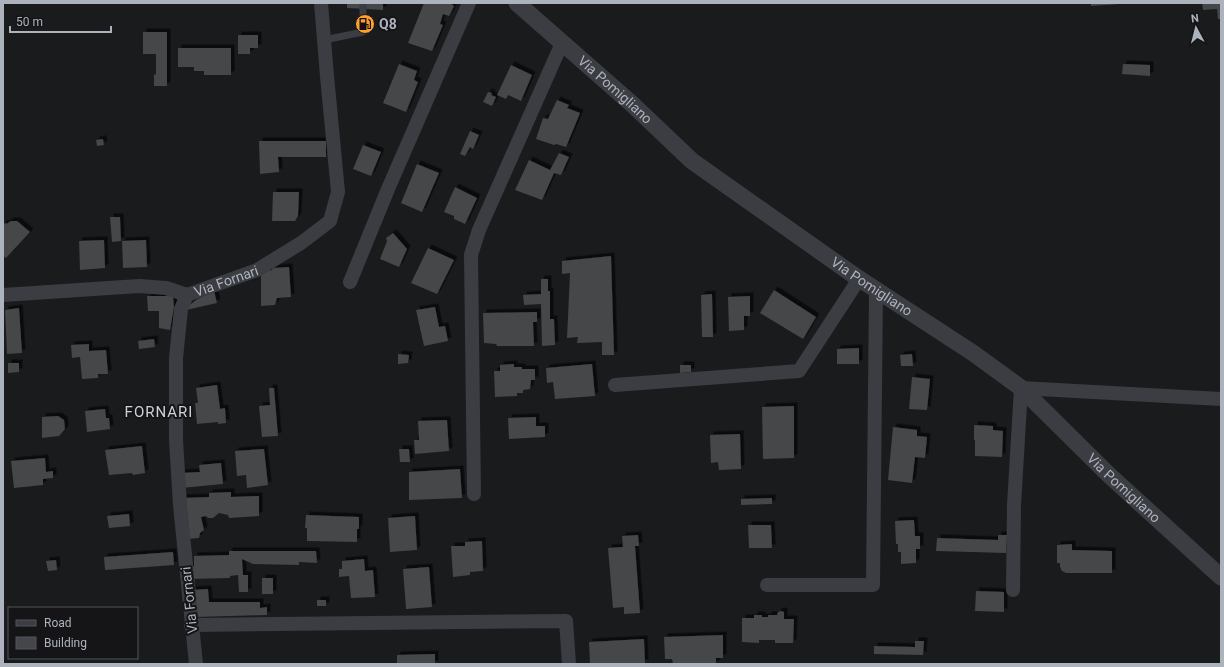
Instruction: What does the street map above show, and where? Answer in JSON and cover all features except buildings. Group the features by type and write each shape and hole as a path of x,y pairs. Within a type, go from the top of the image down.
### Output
{"street":[{"name":"Via Fornari","path":"196,664 180,505 176,440 176,358 181,310 187,295 257,270 301,242 330,221 338,192 321,3"},
{"path":"350,282 388,189 469,3"},
{"name":"Via Pomigliano","path":"517,3 632,104 692,161 859,279 973,353 1021,388 1109,475 1221,577"},
{"path":"474,494 471,255 479,230 562,43"},
{"path":"615,385 799,371 859,279"},
{"path":"3,295 139,286 166,288 187,295"},
{"path":"767,585 872,585 876,290"},
{"path":"1013,590 1014,505 1021,388 1221,399"},
{"path":"192,625 566,620 569,664"}],"lane":[{"path":"324,40 363,32 363,3"}],"place":[{"name":"Q8","path":"365,24"}],"district":[{"name":"FORNARI","path":"159,412"}]}
